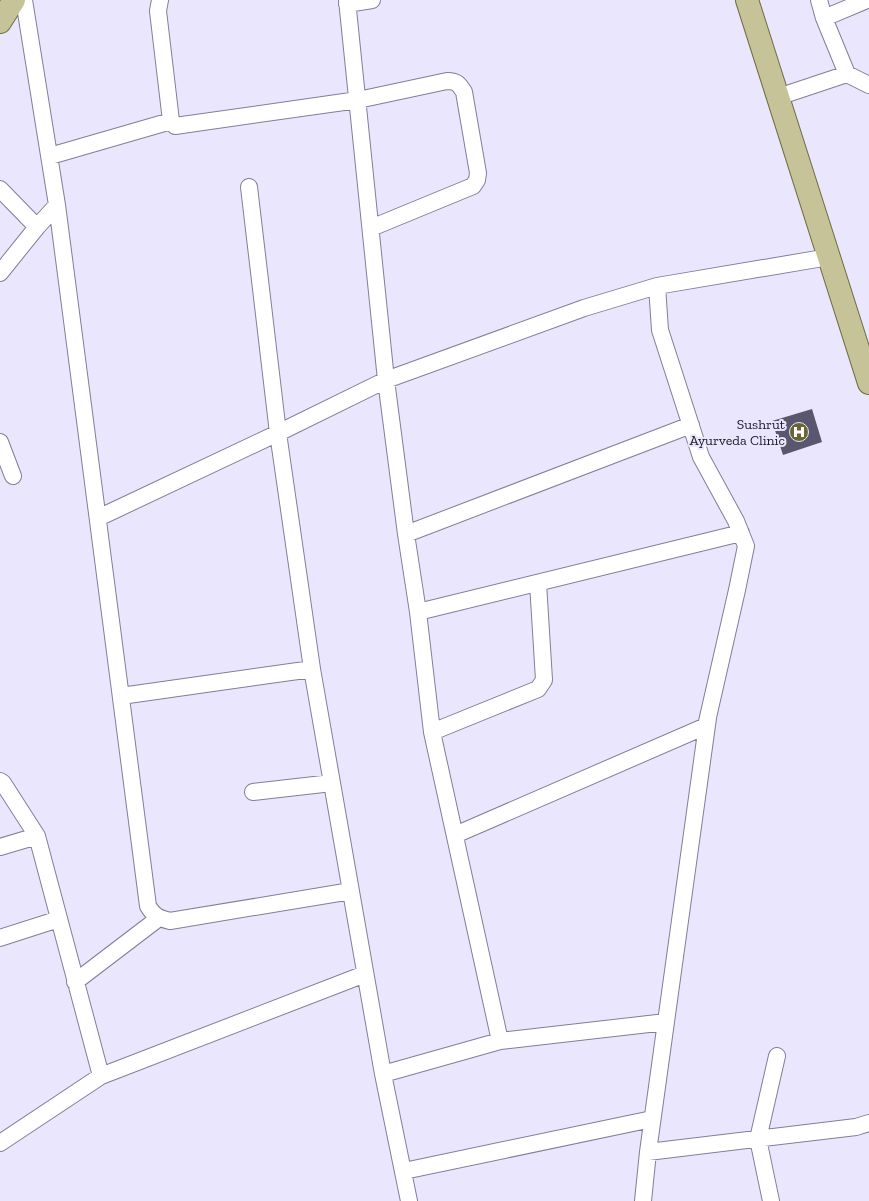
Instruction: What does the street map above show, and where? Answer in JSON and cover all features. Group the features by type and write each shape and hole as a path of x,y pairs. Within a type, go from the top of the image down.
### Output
{"main road":[{"path":"0,22 14,0"},
{"path":"748,0 869,383"}],"street":[{"path":"24,0 57,205 148,906 152,913 159,918 170,921 351,890"},
{"path":"160,0 158,11 171,121 175,126 358,100 447,81 454,81 459,85 464,92 478,173 477,180 473,186 371,228"},
{"path":"372,0 347,2 386,380 406,534 418,612 432,732 500,1041"},
{"path":"819,0 824,18 847,74 869,85"},
{"path":"824,18 867,0"},
{"path":"778,97 847,74"},
{"path":"50,156 171,121"},
{"path":"249,187 278,433 312,669 382,1074 410,1201"},
{"path":"0,190 37,227"},
{"path":"0,273 57,205"},
{"path":"98,518 386,380 584,308 657,286 828,257"},
{"path":"455,835 706,726 746,546 736,521 701,457 660,330 657,286"},
{"path":"406,534 691,425"},
{"path":"0,442 13,476"},
{"path":"418,612 741,533"},
{"path":"432,732 538,689 544,680 538,583"},
{"path":"121,696 312,669"},
{"path":"643,1201 652,1118 708,718"},
{"path":"0,781 3,783 37,836 101,1076"},
{"path":"253,792 332,783"},
{"path":"0,846 37,836"},
{"path":"75,982 159,918"},
{"path":"0,938 59,919"},
{"path":"0,1143 101,1076 365,974"},
{"path":"382,1074 500,1041 666,1022"},
{"path":"771,1201 758,1139 777,1056"},
{"path":"404,1171 652,1118"},
{"path":"648,1152 856,1127 869,1123"}],"building":[{"path":"812,409 822,442 783,455 772,421"}],"place":[{"name":"Sushrut Ayurveda Clinic","path":"799,432"}]}
